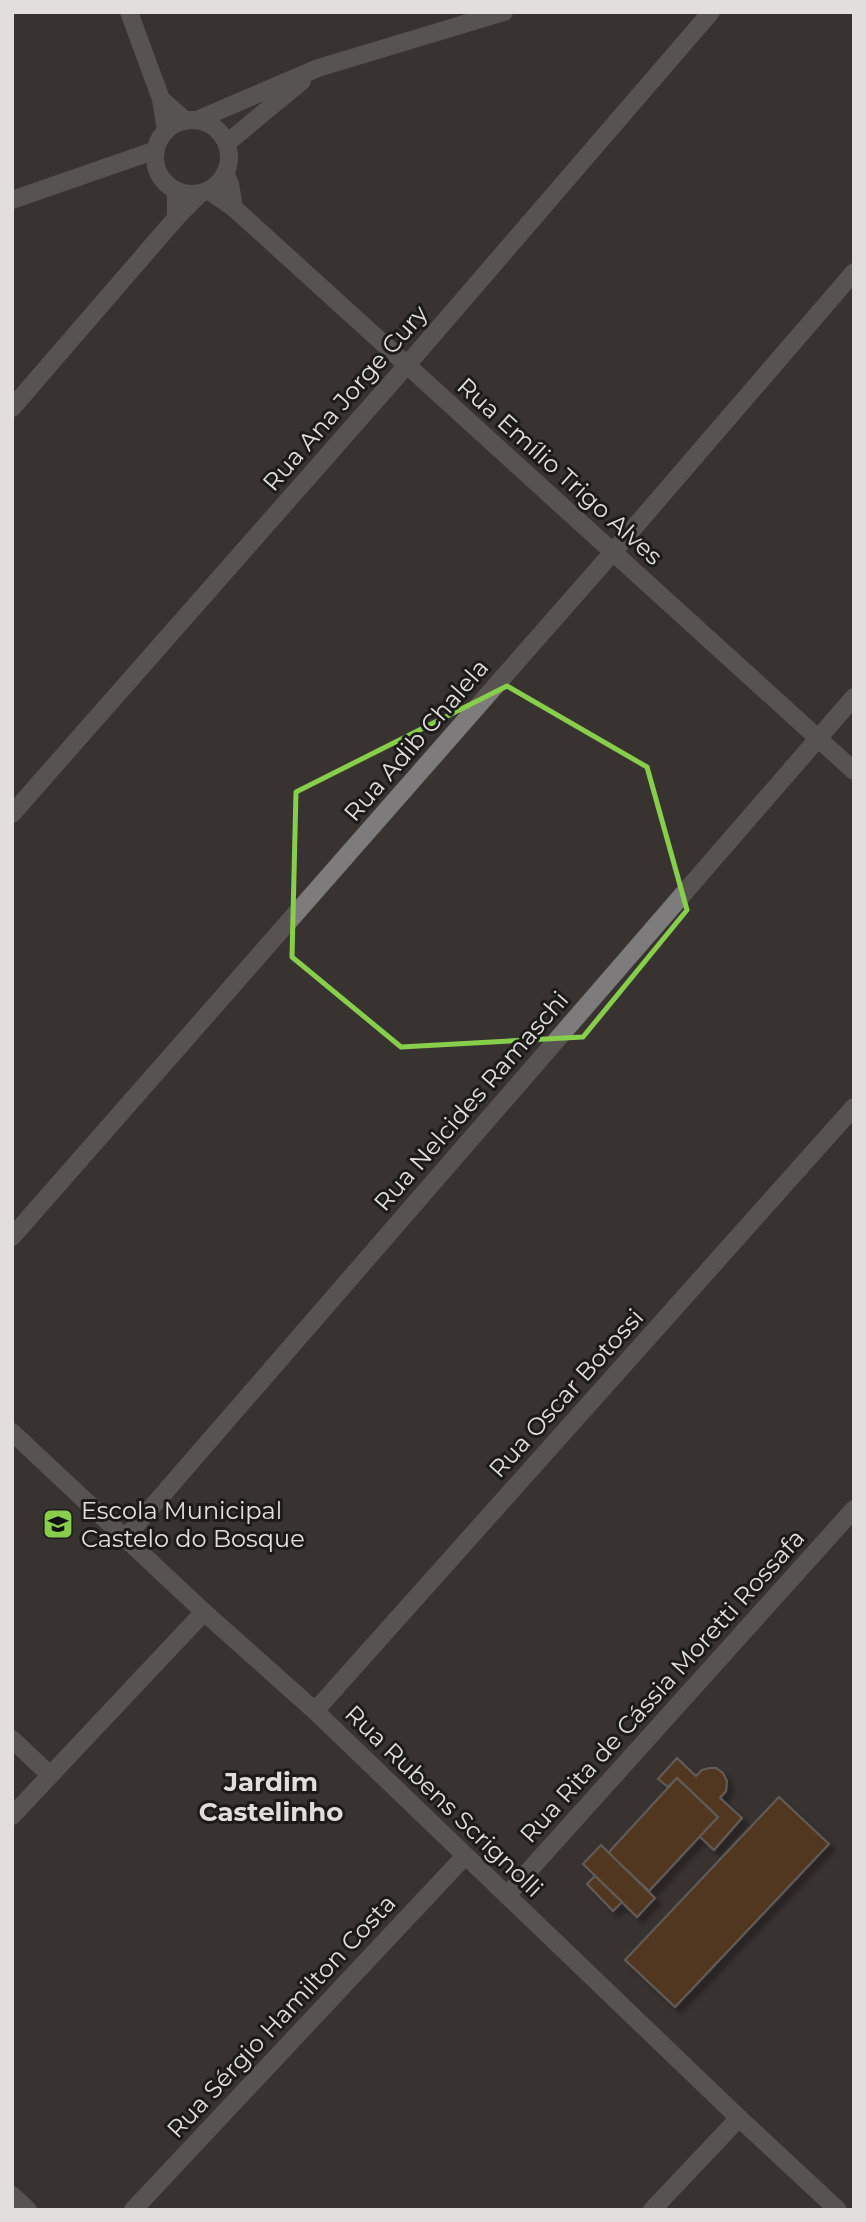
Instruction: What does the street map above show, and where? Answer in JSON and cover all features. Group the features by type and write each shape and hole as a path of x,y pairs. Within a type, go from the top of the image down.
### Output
{"street":[{"path":"128,12 161,99 166,131"},
{"path":"205,191 184,193 176,190 166,183 159,173 156,150 166,131 175,124 191,120 318,68 504,12"},
{"name":"Rua Ana Jorge Cury","path":"12,814 407,365 711,12"},
{"path":"227,143 318,68"},
{"path":"12,408 176,218 205,191 218,183 225,173 229,158 227,143 219,132 209,124 191,120 161,99"},
{"path":"12,200 156,150"},
{"path":"225,173 230,184 234,208"},
{"path":"176,190 176,218"},
{"name":"Rua Emílio Trigo Alves","path":"205,191 234,208 854,771"},
{"name":"Rua Adib Chalela","path":"12,1237 613,552 854,272"},
{"name":"Rua Nelcides Ramaschi","path":"125,1538 854,697"},
{"name":"Rua Oscar Botossi","path":"316,1711 854,1107"},
{"name":"Rua Rubens Scrignolli","path":"12,1432 204,1612 316,1711 838,2210"},
{"name":"Rua Rita de Cássia Moretti Rossafa","path":"508,1895 854,1509"},
{"path":"12,1816 204,1612"},
{"path":"12,1739 50,1775"},
{"name":"Rua Sérgio Hamilton Costa","path":"133,2210 465,1856"},
{"path":"652,2210 739,2118"},
{"path":"12,2195 28,2210"}],"highlighted area":[{"path":"507,686 647,767 687,910 583,1037 401,1047 292,957 296,792"}],"building":[{"path":"677,1758 696,1776 709,1768 716,1768 723,1773 727,1781 726,1791 720,1798 742,1818 714,1850 699,1836 718,1817 677,1778 668,1787 658,1779"},
{"path":"677,1778 718,1817 649,1891 608,1853"},
{"path":"779,1797 829,1844 675,2007 625,1960"},
{"path":"601,1845 655,1898 637,1917 583,1864"},
{"path":"595,1876 622,1902 613,1911 587,1884"}],"place":[{"name":"Escola Municipal Castelo do Bosque","path":"58,1524"}],"district":[{"name":"Jardim Castelinho","path":"271,1797"}]}
